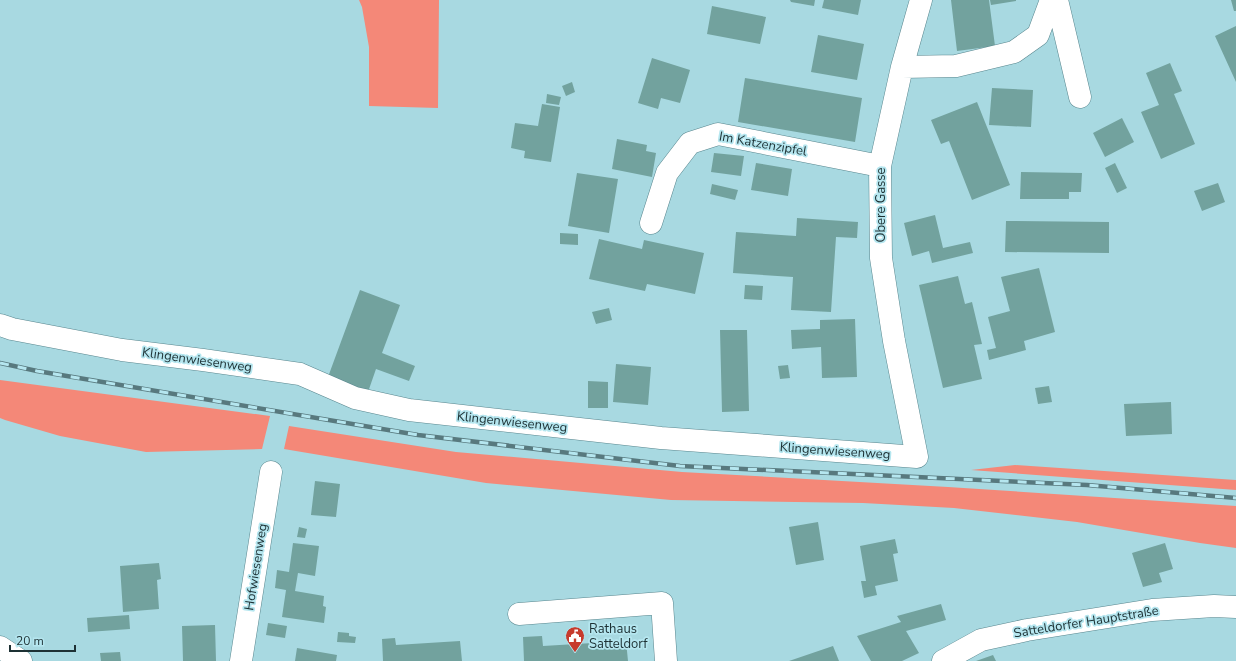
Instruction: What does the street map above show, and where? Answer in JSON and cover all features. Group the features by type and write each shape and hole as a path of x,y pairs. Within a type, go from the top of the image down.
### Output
{"street":[{"name":"Obere Gasse","path":"894,341 881,258 880,166 902,66 916,14 922,0"},
{"path":"902,66 956,66 1014,52 1038,35 1051,0"},
{"path":"1057,0 1080,97"},
{"name":"Im Katzenzipfel","path":"651,223 667,173 690,142 718,134 880,166"},
{"name":"Klingenwiesenweg","path":"0,325 12,329 122,350 300,374 355,398 408,410 661,438 917,456 894,341"},
{"name":"Hofwiesenweg","path":"241,661 271,472"},
{"path":"519,614 662,603 666,661"},
{"name":"Satteldorfer Hauptstraße","path":"943,661 981,640 1027,630 1152,610 1214,606 1236,607"},
{"path":"0,647 21,661"}],"shaded area":[{"path":"359,0 439,0 438,108 369,106 369,47 362,7"},
{"path":"0,380 270,416 262,449 146,452 60,436 0,418"},
{"path":"289,426 456,452 682,472 948,487 1236,506 1236,548 1077,522 954,508 863,503 671,500 486,483 284,449"},
{"path":"1015,465 1236,480 1236,490 971,470"}],"building":[{"path":"790,0 815,0 814,6 791,2"},
{"path":"824,0 861,0 858,15 822,8"},
{"path":"951,0 989,0 995,46 957,51"},
{"path":"990,0 1016,0 1016,1 991,5"},
{"path":"1231,0 1236,0 1236,11 1234,11"},
{"path":"712,6 766,17 760,44 707,34"},
{"path":"1236,26 1236,82 1215,36"},
{"path":"818,35 864,44 857,80 811,72"},
{"path":"652,58 690,70 680,103 661,98 658,109 638,103"},
{"path":"1170,63 1182,91 1174,94 1195,144 1161,159 1141,112 1159,105 1146,73"},
{"path":"745,78 862,98 855,142 738,122"},
{"path":"572,82 575,92 566,96 562,86"},
{"path":"992,88 1033,90 1031,127 989,125"},
{"path":"547,94 561,97 559,105 546,103"},
{"path":"977,102 1010,185 972,200 949,141 941,144 931,120"},
{"path":"542,104 560,107 551,162 524,158 525,151 511,148 515,123 538,126"},
{"path":"1122,118 1134,142 1105,157 1093,133"},
{"path":"617,139 647,145 646,151 656,153 652,177 612,169"},
{"path":"714,153 744,156 741,176 711,172"},
{"path":"756,163 792,169 788,196 751,190"},
{"path":"1115,163 1127,188 1117,193 1105,168"},
{"path":"1021,172 1082,173 1081,192 1069,192 1069,199 1020,199"},
{"path":"577,173 618,179 609,233 568,226"},
{"path":"1218,183 1225,202 1202,211 1194,191"},
{"path":"712,184 738,190 735,200 710,194"},
{"path":"935,215 943,248 970,242 973,253 932,263 929,251 912,256 904,223"},
{"path":"797,218 858,222 857,238 836,237 831,312 791,310 793,277 733,273 736,232 796,236"},
{"path":"1006,221 1109,222 1109,253 1005,252"},
{"path":"560,233 578,234 578,245 560,244"},
{"path":"599,239 642,249 644,240 704,253 695,294 647,284 645,291 589,279"},
{"path":"1039,268 1055,332 1024,341 1026,350 989,360 987,350 996,348 988,317 1010,311 1001,277"},
{"path":"958,276 965,304 972,302 982,344 974,345 982,379 943,388 919,285"},
{"path":"745,285 763,286 762,300 744,299"},
{"path":"360,290 400,305 382,353 415,366 409,381 376,369 368,392 328,377"},
{"path":"609,308 612,320 596,324 592,312"},
{"path":"855,319 857,377 822,378 821,347 792,349 791,330 820,329 820,320"},
{"path":"720,330 747,330 749,411 722,412"},
{"path":"616,364 651,367 648,405 613,402"},
{"path":"788,365 790,378 780,379 778,366"},
{"path":"588,381 608,382 608,408 588,408"},
{"path":"1049,386 1052,402 1038,404 1035,388"},
{"path":"1171,402 1172,434 1126,436 1124,404"},
{"path":"315,481 340,484 336,517 311,515"},
{"path":"818,522 824,560 796,565 789,527"},
{"path":"299,527 307,529 305,538 297,537"},
{"path":"895,539 898,553 893,554 898,581 875,586 877,595 864,598 861,581 866,581 860,546"},
{"path":"293,543 319,546 315,576 298,573 295,591 324,596 323,606 326,607 324,623 282,617 286,590 275,588 277,570 289,572"},
{"path":"1165,543 1173,569 1159,573 1162,582 1143,587 1132,553"},
{"path":"159,563 161,579 157,580 159,609 123,612 120,566"},
{"path":"941,604 946,620 906,631 919,653 902,661 871,661 857,636 901,622 897,616"},
{"path":"129,615 130,629 88,632 87,618"},
{"path":"268,623 287,626 285,638 266,635"},
{"path":"215,625 216,661 183,661 182,626"},
{"path":"338,632 349,633 349,636 356,637 355,643 337,642"},
{"name":"Rathaus Satteldorf","path":"542,636 543,646 626,641 628,661 524,661 523,637"},
{"path":"395,638 396,645 460,641 462,661 383,661 382,639"},
{"path":"833,646 839,661 789,661"},
{"path":"297,648 337,655 336,661 295,661"},
{"path":"120,652 121,661 101,661 100,653"},
{"path":"993,655 996,661 976,661"}],"railway":[{"path":"0,363 37,371 418,435 680,466 1087,485 1236,498"}],"place":[{"name":"Rathaus Satteldorf","path":"575,653"}]}
